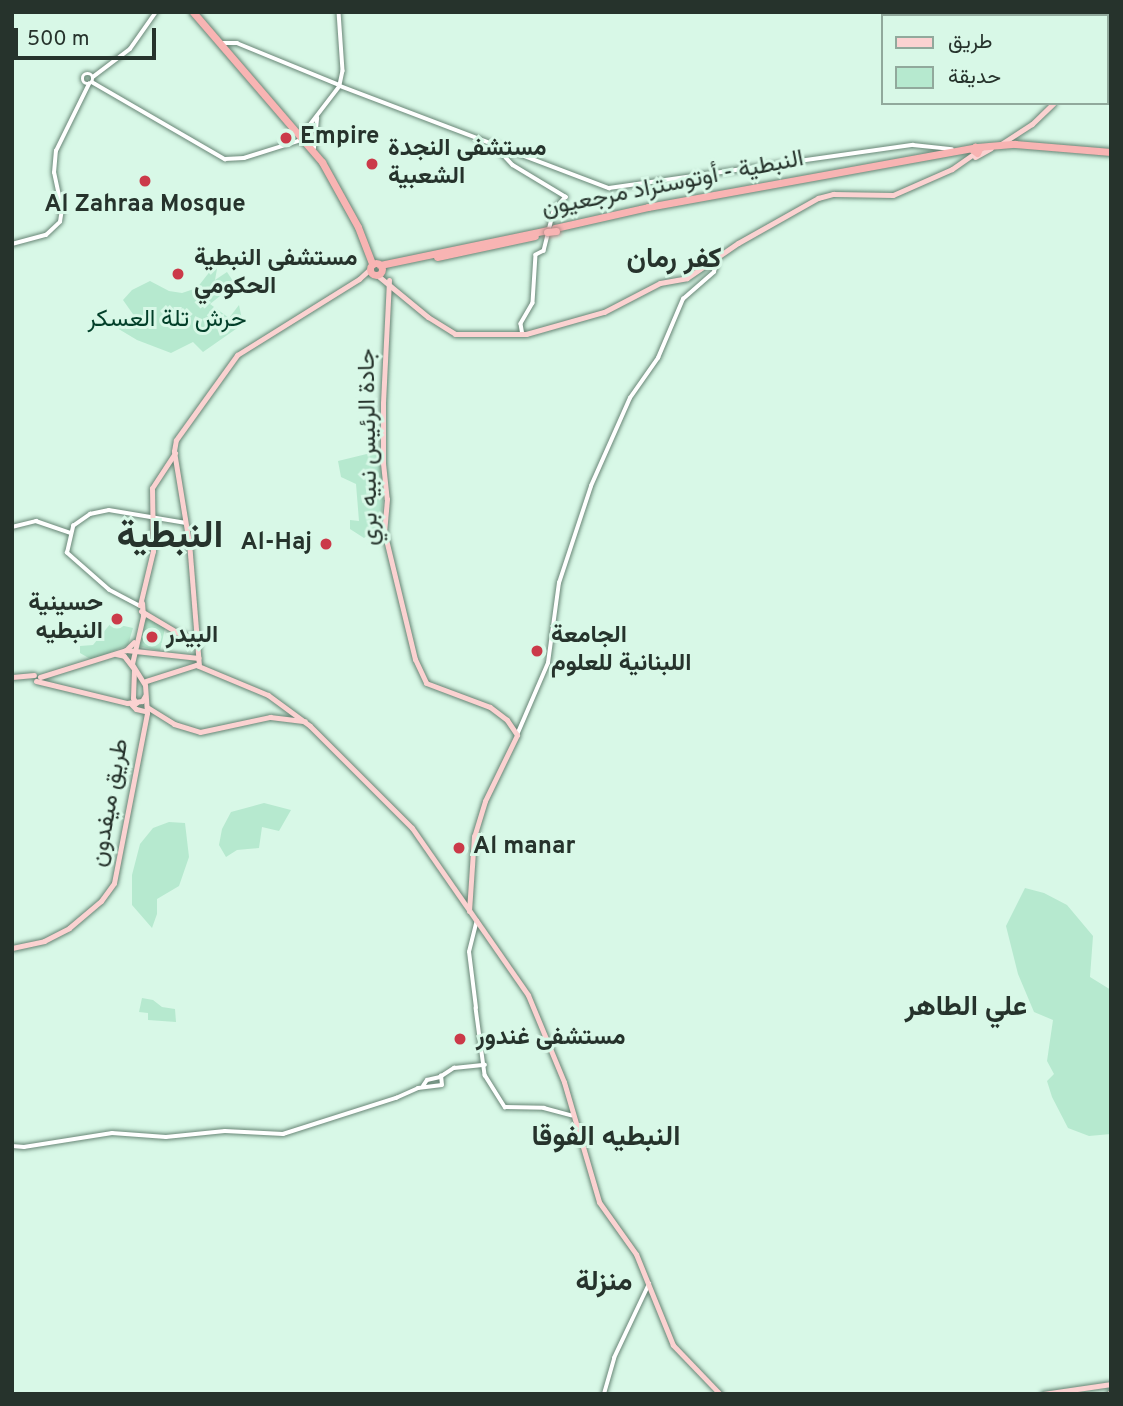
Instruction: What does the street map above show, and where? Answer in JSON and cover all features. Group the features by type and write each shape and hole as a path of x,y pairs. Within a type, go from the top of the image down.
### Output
{"highway":[{"path":"194,12 314,148 377,269"},
{"path":"204,23 228,45 325,167 377,269"},
{"name":"النبطية - أوتوستراد مرجعيون","path":"551,230 996,146 1111,153"},
{"name":"النبطية - أوتوستراد مرجعيون","path":"377,269 648,207 958,150 976,150"}],"main road":[{"path":"199,662 177,455 178,436 233,358 377,269 405,297 455,334 523,335 604,312 654,285 688,278 712,259 818,198 833,194 893,195 996,146 1032,124 1052,105"},
{"path":"966,161 976,150"},
{"name":"جادة الرئيس نبيه بري","path":"391,285 383,403 387,499 384,531 419,672 429,685 460,694 496,711 513,726 517,735"},
{"path":"177,455 153,483 151,565 131,653 140,678 134,702 136,709 155,713 187,730 200,732 275,716 305,721"},
{"path":"141,608 176,632 198,639"},
{"path":"131,653 141,608"},
{"path":"14,676 37,678 113,654 131,653 199,662 268,695 305,721 399,813 428,849 528,995 562,1077 571,1115 599,1202 631,1247 650,1283 673,1345 720,1394"},
{"path":"140,678 154,681 199,662"},
{"path":"37,678 44,685 134,702 146,713"},
{"name":"طريق ميفدون","path":"12,948 44,941 69,928 112,887 130,808 146,713 146,690 140,678"},
{"path":"134,702 146,690"},
{"path":"469,912 473,841 481,812 517,735"},
{"path":"1043,1394 1111,1384"}],"street":[{"path":"12,244 47,235 60,222 62,210 54,173 56,151 92,80 130,50 156,12"},
{"path":"85,90 86,74 99,85 225,159 244,158 303,137 338,86 339,12"},
{"path":"228,45 612,188 913,145 958,150"},
{"path":"84,82 92,80"},
{"path":"314,148 318,116"},
{"path":"496,147 512,164 566,197 554,211 544,251 536,255 533,303 521,324 523,335"},
{"path":"517,735 548,663 559,583 591,486 630,398 660,354 683,299 714,272 716,265 712,259"},
{"path":"141,608 109,590 67,553 73,526 94,513 117,510 186,523"},
{"path":"12,527 37,521 70,533"},
{"path":"476,922 469,960 484,1072 505,1107 544,1108 571,1115"},
{"path":"423,1086 427,1080 457,1067 483,1064"},
{"path":"12,1146 24,1147 112,1133 166,1137 225,1131 283,1134 396,1098 423,1086 442,1085 441,1076"},
{"path":"604,1394 614,1358 650,1283"}],"green space":[{"name":"حرش تلة العسكر","path":"214,266 217,269 215,280 227,272 235,284 210,304 229,318 239,305 243,324 203,352 193,342 171,353 137,340 117,328 114,320 119,317 131,324 135,317 123,300 132,290 150,281 169,291 182,293 197,288"},
{"path":"379,451 384,491 381,519 376,528 364,538 350,529 350,520 359,521 356,484 341,477 338,461"},
{"name":"البيدر","path":"146,617 165,628 160,651 138,646"},
{"path":"111,623 133,628 128,645 92,660 80,653 80,646 93,645"},
{"path":"264,803 291,810 279,831 262,827 259,848 237,850 226,857 219,845 222,829 231,812"},
{"path":"169,822 185,823 189,857 179,886 157,899 157,914 152,928 132,905 132,875 140,844 153,828"},
{"path":"1025,888 1044,893 1067,905 1093,936 1090,977 1111,990 1111,1134 1089,1136 1068,1128 1052,1097 1047,1081 1054,1074 1047,1061 1053,1020 1034,1012 1018,974 1006,926"},
{"path":"142,998 153,1000 162,1007 175,1009 176,1022 148,1020 148,1013 139,1012"}],"place":[{"name":"Empire","path":"286,138"},
{"name":"مستشفى النجدة الشعبية","path":"372,164"},
{"name":"Al Zahraa Mosque","path":"145,181"},
{"name":"مستشفى النبطية الحكومي","path":"178,274"},
{"name":"Al-Haj","path":"326,544"},
{"name":"حسينية النبطيه","path":"117,619"},
{"name":"البيدر","path":"152,637"},
{"name":"الجامعة اللبنانية للعلوم","path":"537,651"},
{"name":"Al manar","path":"459,848"},
{"name":"مستشفى غندور","path":"460,1039"}],"district":[{"name":"كفر رمان","path":"674,260"},
{"name":"النبطية","path":"170,538"},
{"name":"علي الطاهر","path":"966,1008"},
{"name":"النبطيه الفوقا","path":"606,1138"},
{"name":"منزلة","path":"604,1283"}]}
